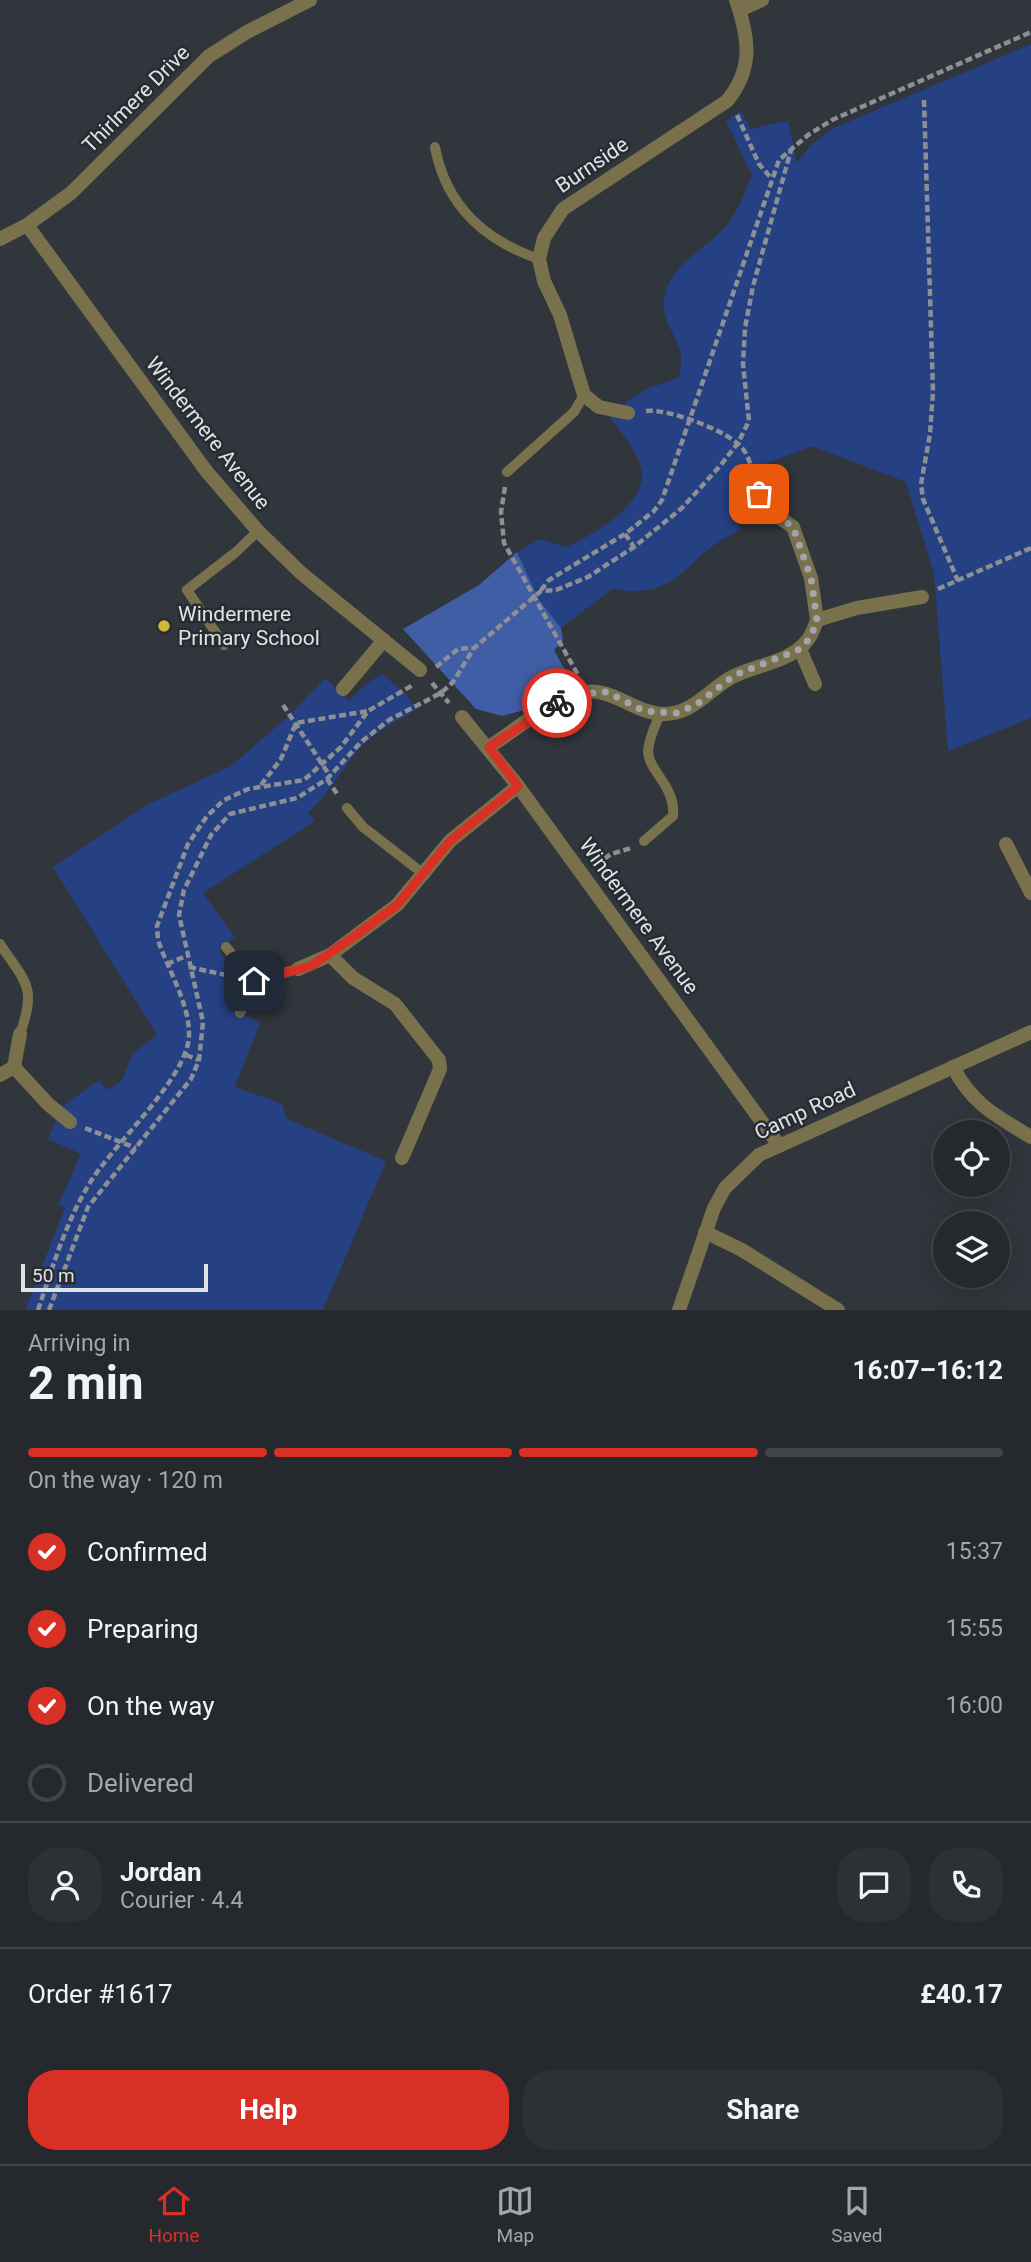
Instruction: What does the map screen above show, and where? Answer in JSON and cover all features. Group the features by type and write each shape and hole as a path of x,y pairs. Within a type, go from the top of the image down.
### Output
{"street":[{"name":"Thirlmere Drive","path":"0,239 27,225 71,193 209,56 310,0"},
{"path":"738,5 762,0"},
{"name":"Burnside","path":"539,259 544,239 563,209 727,101 738,87 749,56 738,5"},
{"name":"Windermere Avenue","path":"27,225 207,472 258,531 301,573 420,670"},
{"path":"539,259 544,281 560,315 584,395 599,407 628,414"},
{"path":"489,747 560,701 584,692 607,692 644,711 677,713 697,704 735,675 800,649 811,637 817,620 811,578 793,527 773,513 759,494"},
{"path":"817,620 858,608 922,597"},
{"path":"343,689 384,640"},
{"path":"800,649 815,684"},
{"name":"Windermere Avenue","path":"462,717 518,786 778,1144"},
{"path":"298,969 330,955 397,905 425,875 450,841 518,786"},
{"path":"1006,844 1031,893"},
{"path":"330,955 353,978 395,1004 439,1060 440,1069 402,1158"},
{"name":"Camp Road","path":"679,1310 705,1232 725,1188 759,1155 778,1144 1031,1032"},
{"path":"0,1075 14,1067 20,1034"},
{"path":"14,1067 48,1104 70,1122"},
{"path":"953,1067 965,1090 984,1109 1031,1137"},
{"path":"705,1232 742,1250 838,1310"}],"lane":[{"path":"435,147 438,165 472,223 515,251 539,259"},
{"path":"507,472 574,412 584,395"},
{"path":"224,645 187,590 258,531"},
{"path":"644,841 674,816 674,807 664,779 651,763 648,753 660,714"},
{"path":"346,808 363,827 425,875"},
{"path":"0,944 28,985 30,1007 20,1034"},
{"path":"226,947 254,981"},
{"path":"254,981 298,969"},
{"path":"240,1013 254,981"}],"path":[{"path":"49,1310 88,1207 191,1079 199,1059 203,1021 186,956 179,915 193,866 220,824 230,814 297,798 330,776 361,742 389,720 440,693 453,682 474,648 541,591 549,580 625,534 654,511 662,500 779,160 808,135 832,120 1031,32"},
{"path":"924,100 933,392 930,434 921,484 923,499 958,581"},
{"path":"727,101 737,113 759,164 771,178"},
{"path":"541,591 556,590 588,577 634,547 681,508 738,443 749,421 743,364 753,286 792,150"},
{"path":"628,414 651,410 690,419 738,443 744,450 759,494"},
{"path":"507,472 501,512 504,543 532,598 573,663 584,692"},
{"path":"625,534 634,547"},
{"path":"922,597 1031,548"},
{"path":"420,670 462,717"},
{"path":"283,705 330,776"},
{"path":"296,723 368,711"},
{"path":"261,786 281,759 296,723"},
{"path":"583,875 611,854 624,853 644,841"},
{"path":"167,964 186,956"},
{"path":"189,967 254,981"},
{"path":"186,1055 199,1059"},
{"path":"70,1122 136,1148"}],"shaded area":[{"path":"1031,44 1031,718 948,751 934,574 906,482 812,446 765,464 771,495 734,508 741,530 721,540 670,582 636,591 612,589 561,628 539,600 517,552 540,539 567,547 578,542 618,515 638,491 642,478 640,464 608,414 646,389 678,378 680,353 665,315 666,291 670,281 685,263 728,224 752,175 726,121 741,111 750,129 788,121 797,163 810,146 834,128"},
{"path":"517,552 539,600 561,628 563,641 554,650 567,674 539,706 502,716 476,709 403,629 479,585"},
{"path":"382,674 405,693 417,709 367,741 308,813 315,821 203,893 235,937 219,951 235,972 240,987 231,1009 260,1022 235,1087 282,1104 287,1119 386,1161 323,1310 25,1310 65,1208 58,1205 81,1154 48,1139 63,1106 99,1080 105,1088 111,1089 122,1080 133,1053 157,1035 53,867 147,805 231,766 292,713 325,678 349,701 366,684"}],"way so far":[{"path":"557,703 576,694 607,692 644,711 677,713 697,704 718,685 735,675 800,649 811,637 817,620 811,578 793,527 773,513 759,494"}],"place":[{"name":"Windermere Primary School","path":"164,626"}],"route":[{"path":"254,981 311,966 397,905 425,875 450,841 518,786 489,747 557,703"}]}
